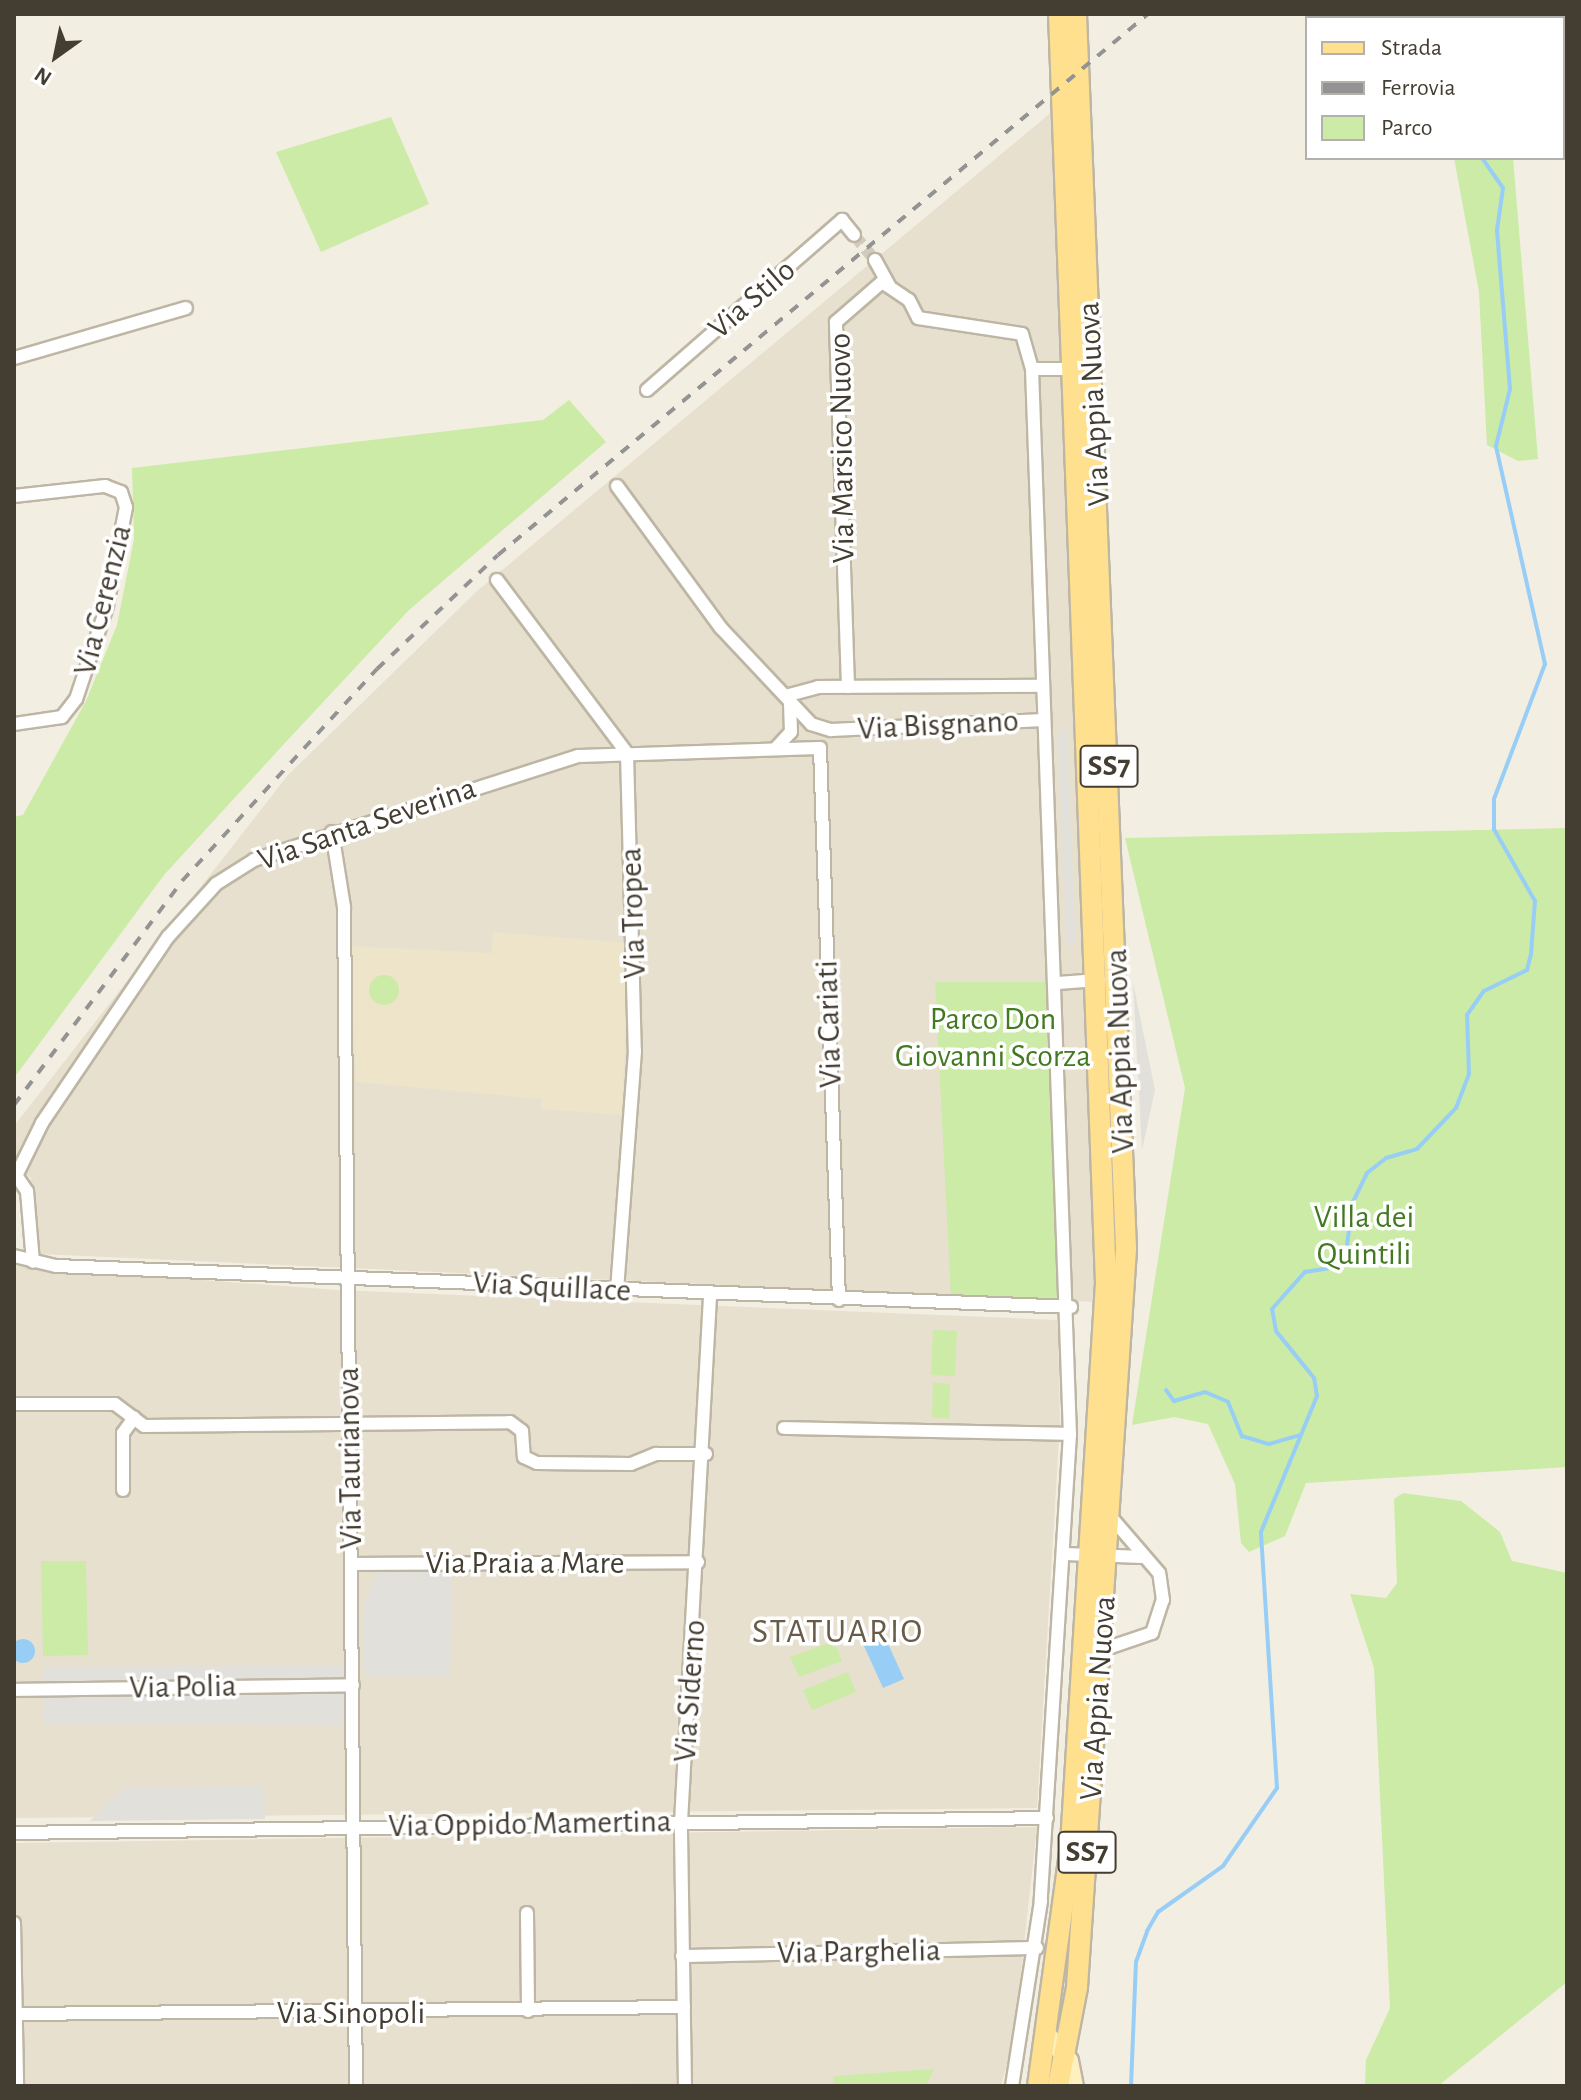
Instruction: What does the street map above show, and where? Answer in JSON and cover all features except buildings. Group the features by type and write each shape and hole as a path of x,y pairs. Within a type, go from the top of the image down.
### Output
{"main road":[{"name":"Via Appia Nuova","path":"1058,2086 1077,1987 1102,1650 1100,1556 1106,1283 1099,980 1059,14"},
{"name":"Via Appia Nuova","path":"1038,2086 1049,2037 1100,1556 1111,1517 1125,1196 1076,14"},
{"path":"1049,2037 1065,2053 1074,2086"}],"street":[{"name":"Via Stilo","path":"647,390 842,220 854,235"},
{"path":"875,260 889,285 918,318 1022,334 1032,369 1075,369"},
{"name":"Via Marsico Nuovo","path":"848,687 836,322 871,287 889,285"},
{"path":"14,358 186,308"},
{"name":"Via Appia Nuova","path":"1012,2086 1037,1948 1065,1554 1070,1434 1071,1307 1041,686 1032,369"},
{"name":"Via Cerenzia","path":"14,496 105,486 121,492 126,507 107,606 76,699 62,717 14,724"},
{"path":"617,486 721,628 789,695 811,724 831,730 820,748"},
{"path":"497,580 627,753"},
{"path":"789,695 848,687 1041,686"},
{"path":"775,749 791,732 789,695"},
{"name":"Via Bisgnano","path":"831,730 1044,720"},
{"name":"Via Santa Severina","path":"15,1175 55,1103 200,901 254,860 560,760 627,753 820,748"},
{"name":"Via Cariati","path":"820,748 839,1300"},
{"name":"Via Tropea","path":"617,1290 635,1051 627,753"},
{"name":"Via Taurianova","path":"332,832 344,907 356,2086"},
{"path":"1057,983 1099,980"},
{"path":"15,1175 27,1191 33,1262"},
{"name":"Via Squillace","path":"14,1256 33,1262 710,1296 1071,1307"},
{"name":"Via Siderno","path":"685,2086 681,1822 706,1454 710,1296"},
{"path":"14,1404 115,1404 144,1426 513,1423 522,1431 524,1457 537,1463 631,1464 656,1454 706,1454"},
{"path":"123,1490 123,1437 134,1418"},
{"path":"784,1428 1070,1434"},
{"path":"1102,1650 1139,1641 1160,1623 1163,1583 1111,1517"},
{"path":"1065,1554 1142,1557"},
{"name":"Via Praia a Mare","path":"351,1564 698,1562"},
{"name":"Via Polia","path":"14,1690 353,1685"},
{"name":"Via Oppido Mamertina","path":"14,1833 1047,1818"},
{"path":"527,1913 528,2011"},
{"path":"14,1923 17,2086"},
{"name":"Via Parghelia","path":"682,1956 1037,1948"},
{"name":"Via Sinopoli","path":"18,2014 355,2014 684,2007"}],"shaded area":[{"path":"1054,110 1098,1302 40,1254 31,1178 14,1166 14,1126 288,775 477,591"},
{"path":"1066,727 1076,943 1067,946 1058,733"},
{"path":"493,932 629,943 622,1115 541,1109 541,1099 356,1082 350,946 492,953"},
{"path":"1133,982 1155,1090 1142,1150"},
{"path":"14,1266 338,1290 1058,1320 1060,1422 1037,1808 14,1818"},
{"path":"377,1570 452,1570 450,1676 363,1676 363,1610"},
{"path":"346,1665 349,1725 43,1724 43,1667"},
{"path":"264,1786 265,1819 90,1821 123,1788"},
{"path":"1037,1827 1014,2036 1001,2086 14,2086 14,1843"}],"green space":[{"path":"1567,14 1567,54 1565,16 1448,16"},
{"path":"391,117 429,204 321,252 276,152"},
{"path":"1454,160 1513,160 1538,459 1518,461 1487,445 1479,292"},
{"path":"569,400 606,442 409,610 284,744 164,875 14,1078 14,817 23,815 86,701 117,625 134,539 132,468 543,420"},
{"name":"Villa dei Quintili","path":"1567,828 1567,1467 1306,1483 1285,1536 1249,1552 1241,1543 1235,1484 1208,1424 1174,1417 1132,1425 1185,1088 1125,838"},
{"path":"384,975 395,979 399,990 395,1001 384,1005 373,1001 369,990 373,979"},
{"name":"Parco Don Giovanni Scorza","path":"935,982 1047,982 1059,1302 951,1297"},
{"path":"933,1330 957,1331 955,1376 931,1375"},
{"path":"933,1382 950,1384 949,1419 932,1417"},
{"path":"1403,1493 1461,1501 1500,1532 1512,1561 1567,1573 1567,1982 1438,2086 1365,2086 1366,2060 1390,2008 1374,1668 1350,1594 1386,1598 1397,1583 1394,1499"},
{"path":"41,1561 86,1561 88,1655 43,1656"},
{"path":"834,1641 842,1661 799,1677 790,1657"},
{"path":"848,1672 856,1692 812,1710 803,1690"},
{"path":"934,2069 926,2086 834,2086 833,2076"},
{"path":"678,2083 678,2086 536,2084"}],"water":[{"path":"885,1637 904,1679 883,1688 864,1646"},
{"path":"23,1639 31,1643 35,1651 31,1659 23,1663 15,1659 11,1651 15,1643"}],"waterway":[{"path":"1131,2086 1136,1962 1147,1931 1158,1912 1223,1866 1277,1788 1261,1532 1317,1396 1314,1378 1276,1331 1272,1309 1305,1272 1344,1266 1353,1202 1367,1173 1386,1158 1417,1149 1456,1108 1469,1074 1467,1015 1484,991 1527,970 1531,954 1535,901 1494,829 1494,799 1545,664 1496,446 1510,389 1497,230 1503,188 1483,160"},
{"path":"1166,1390 1174,1401 1205,1392 1228,1402 1242,1436 1269,1444 1300,1435"}],"tunnel":[{"path":"854,235 875,260"}],"railway":[{"path":"14,1105 182,881 377,669 498,555 1148,14"}],"district":[{"name":"STATUARIO","path":"838,1633"}]}
